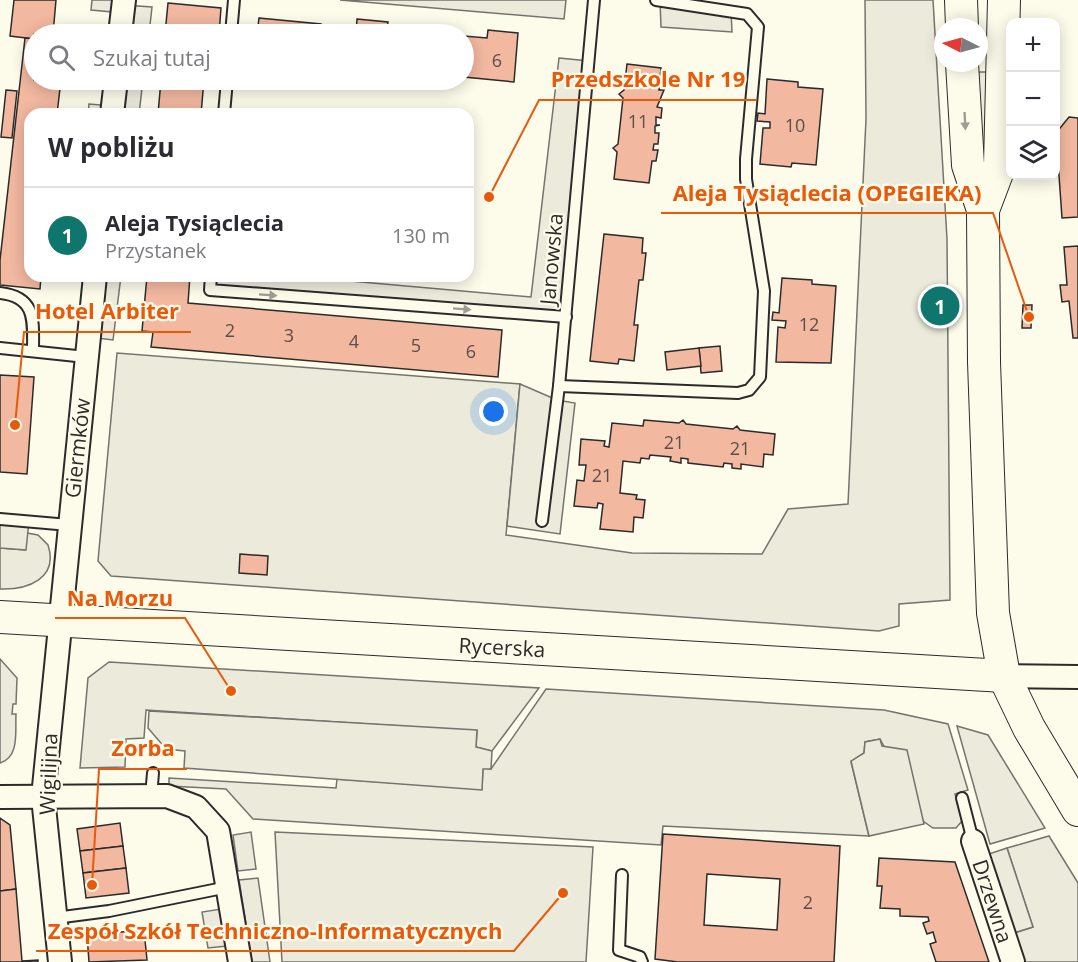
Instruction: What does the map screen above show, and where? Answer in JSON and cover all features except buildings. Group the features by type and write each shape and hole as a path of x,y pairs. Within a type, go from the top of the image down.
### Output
{"main road":[{"path":"961,0 962,18"},
{"path":"983,210 1000,165 1004,0"},
{"path":"963,72 968,165 983,210 984,362 993,613 1004,676 1029,728 1078,810"},
{"name":"Rycerska","path":"0,617 1004,676"}],"street":[{"path":"121,24 124,0"},
{"path":"113,108 115,90"},
{"name":"Giermków","path":"59,621 94,282"},
{"name":"Wigilijna","path":"59,621 43,797 60,962"},
{"path":"1004,676 1078,677"},
{"path":"0,797 151,796 184,800 210,818 218,831 240,962"},
{"name":"Drzewna","path":"973,841 1012,962"}],"lane":[{"path":"232,24 234,0"},
{"name":"Janowska","path":"542,521 566,317 594,0"},
{"path":"559,386 738,393 749,390 760,377 763,279 746,179 758,27 751,17 731,6 656,0"},
{"path":"225,108 226,90"},
{"path":"211,282 210,290 566,317"},
{"path":"0,293 11,294 25,301 33,317 33,351"},
{"path":"0,348 87,357"},
{"path":"0,519 69,525"},
{"path":"151,796 153,773"},
{"path":"962,798 973,841"},
{"path":"622,875 619,950 640,957 642,962"},
{"path":"55,918 109,911 228,887"}],"shaded area":[{"path":"92,0 124,0 124,5 152,7 150,24 121,24 123,13 91,10"},
{"path":"340,0 566,0 564,19"},
{"path":"865,0 933,0 934,72 937,72 947,239 950,600 899,604 899,626 879,631 111,576 98,561 117,353 520,384 506,535 632,553 762,554 788,509 848,504 866,119"},
{"path":"660,1 731,11 732,32 661,27"},
{"path":"559,58 589,61 566,317 210,290 211,282 362,282 531,297"},
{"path":"975,72 992,72 988,158 984,165"},
{"path":"115,90 142,90 140,108 89,108 89,104 113,106"},
{"path":"94,282 120,282 113,340 89,337"},
{"path":"520,384 557,400 575,403 560,534 507,526"},
{"path":"0,519 29,521 26,550 0,548"},
{"path":"27,533 38,535 48,545 49,566 45,574 30,584 0,589 0,548 25,550"},
{"path":"0,659 17,678 16,704 13,704 12,714 16,714 14,749 6,760 0,763"},
{"path":"109,662 539,688 492,751 476,747 477,731 146,710 144,738 126,739 125,767 80,768 88,678"},
{"path":"546,689 884,710 948,724 968,790 955,794 962,821 956,828 933,828 923,821 880,739 865,742 864,753 851,762 869,836 663,826 661,845 253,819 226,789 169,786 169,778 336,788 337,779 482,789 483,768 491,769"},
{"path":"149,711 477,730 476,747 492,751 491,769 483,769 482,790 184,768 185,751 166,749 148,728"},
{"path":"957,726 988,735 1045,828 990,844"},
{"path":"880,739 882,746 907,750 924,824 869,836 851,761 864,753 865,742"},
{"path":"251,832 256,869 238,871 233,835"},
{"path":"275,832 593,847 586,962 282,962"},
{"path":"1049,836 1078,883 1078,962 1020,962 1011,934 1033,927 1007,848"},
{"path":"1007,848 1033,927 1011,934 986,855"},
{"path":"258,878 270,962 252,962 239,880"},
{"path":"221,909 227,946 208,948 202,912"}],"place":[{"name":"Przedszkole Nr 19","path":"489,197"},
{"name":"Aleja Tysiąclecia","path":"940,306"},
{"name":"Aleja Tysiąclecia (OPEGIEKA)","path":"1029,317"},
{"name":"Hotel Arbiter","path":"15,425"},
{"name":"Na Morzu","path":"231,691"},
{"name":"Zorba","path":"92,885"},
{"name":"Zespół Szkół Techniczno-Informatycznych","path":"563,893"}]}
